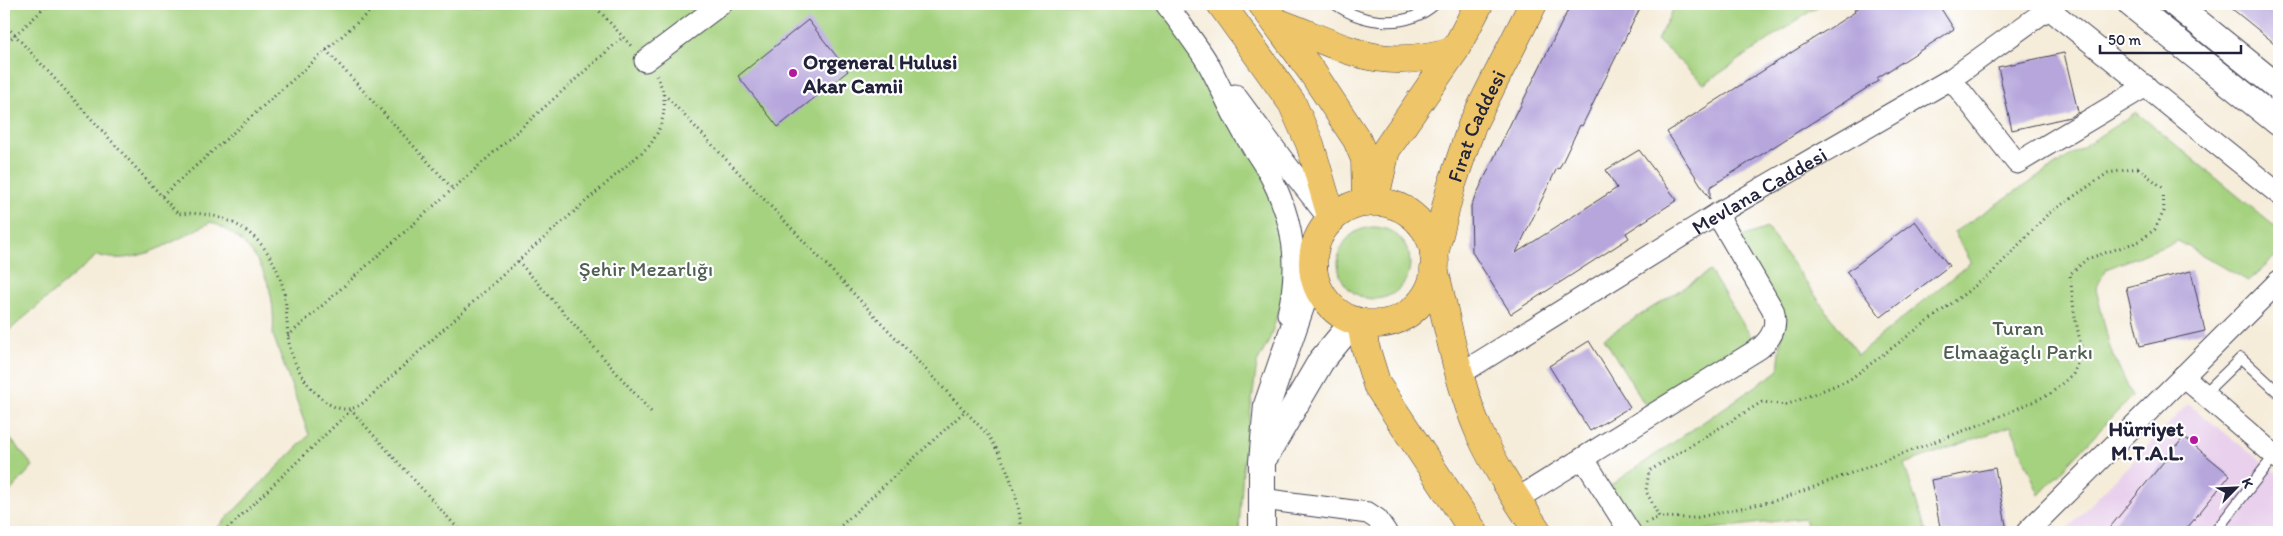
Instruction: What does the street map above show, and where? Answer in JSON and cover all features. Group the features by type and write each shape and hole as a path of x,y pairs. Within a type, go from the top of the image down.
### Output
{"main road":[{"path":"1221,4 1292,103 1310,144 1331,220"},
{"path":"1370,202 1386,150 1455,50 1479,4"},
{"name":"Fırat Caddesi","path":"1434,262 1452,187 1472,125 1533,4"},
{"path":"1269,13 1312,72 1362,150 1365,159 1370,202"},
{"path":"1269,13 1313,36 1348,51 1384,59 1420,58 1455,50"},
{"path":"1434,262 1428,291 1413,309 1400,318 1385,323 1358,321 1342,314 1327,300 1319,289 1314,269 1316,246 1322,231 1331,220 1344,210 1370,202 1393,205 1417,220 1428,236 1460,374 1479,432 1495,464 1538,532"},
{"path":"1358,321 1377,385 1474,532"}],"street":[{"path":"645,61 721,4"},
{"path":"1166,4 1206,60 1240,127 1270,176 1289,225 1295,265 1295,281 1288,315 1290,336"},
{"path":"2131,4 2279,123"},
{"path":"2175,4 2279,88"},
{"path":"2052,6 2146,86 2279,194"},
{"name":"Mevlana Caddesi","path":"1460,374 1716,214 1951,79 2052,6"},
{"path":"1206,60 1216,68 1283,160 1331,220"},
{"path":"1951,79 2017,163 2146,86"},
{"path":"1517,499 1760,348 1772,336 1775,322 1774,310 1716,214"},
{"path":"1262,532 1262,462 1267,405 1314,269"},
{"path":"2027,532 2279,281"},
{"path":"1262,462 1321,361 1358,321"},
{"path":"2183,376 2277,457"},
{"path":"1583,458 1630,532"},
{"path":"1262,499 1368,513 1377,519 1386,532"}],"lane":[{"path":"1335,4 1361,17 1394,22 1415,16 1435,4"},
{"path":"2204,394 2242,358 2279,393"},
{"path":"2214,532 2277,457"}],"path":[{"path":"4,45 49,4"},
{"path":"162,196 378,4"},
{"path":"593,4 654,71 664,93 987,434 1004,462 1014,490 1022,532"},
{"path":"4,23 178,214 203,213 229,220 241,226 262,245 278,272 283,287 288,337 298,369 316,393 331,406 351,410 461,532"},
{"path":"288,337 623,36"},
{"path":"326,50 452,188"},
{"path":"224,532 351,410 363,403 518,261 649,146 664,118 664,93"},
{"path":"2138,168 2163,188 2164,212 2155,228 2140,241 2087,259 2070,274 2074,311 2082,352 2073,374 2050,394 1987,422 1782,499 1695,518 1659,517 1646,491 1649,471 1762,402 1786,405 1849,380 1991,274 2048,214 2108,173 2138,168"},
{"path":"518,261 653,414"},
{"path":"834,532 965,411"}],"shaded area":[{"name":"Hürriyet M.T.A.L.","path":"2188,404 2279,475 2279,532 2064,532"}],"green space":[{"name":"Şehir Mezarlığı","path":"4,4 1160,4 1286,206 1284,295 1269,341 1257,363 1243,469 1239,532 213,532 309,435 273,335 272,299 268,283 252,253 241,241 211,222 156,250 141,255 112,258 97,255 4,335"},
{"path":"1676,4 1821,4 1704,84 1657,40"},
{"name":"Turan Elmaağaçlı Parkı","path":"2136,112 2279,230 2279,253 2248,281 2178,241 2106,269 2096,289 2110,348 2132,396 2039,495 2011,426 1904,464 1926,532 1808,532 1804,518 1711,529 1701,532 1630,532 1598,494 1778,371 1782,331 1730,241 1767,228 1858,355 1971,262 1954,232"},
{"path":"1374,227 1388,230 1400,237 1407,249 1410,263 1407,277 1400,289 1388,296 1374,299 1360,296 1348,289 1341,277 1338,263 1341,249 1348,237 1360,230"},
{"path":"1710,271 1752,338 1645,405 1604,338"},
{"path":"4,431 33,466 4,498"}],"building":[{"path":"1571,4 1642,4 1582,126 1580,125 1559,169 1557,168 1516,253 1617,188 1606,170 1639,150 1677,200 1626,233 1629,238 1511,314 1472,252 1471,206"},
{"path":"1864,4 1938,4 1954,29 1877,78 1878,81 1710,187 1710,199 1667,132 1855,12 1854,10"},
{"path":"2226,4 2279,4 2279,47 2262,33"},
{"name":"Orgeneral Hulusi Akar Camii","path":"808,20 848,71 778,127 738,76"},
{"path":"2064,53 2078,112 2070,117 2012,130 1998,67"},
{"path":"1915,221 1949,266 1881,317 1847,272"},
{"path":"2191,271 2205,331 2140,346 2126,287"},
{"path":"1589,341 1630,407 1590,431 1549,366"},
{"path":"2184,437 2230,475 2184,532 2106,532"},
{"path":"1995,468 2007,530 1994,532 1941,532 1931,480"}],"place":[{"name":"Orgeneral Hulusi Akar Camii","path":"793,73"},
{"name":"Hürriyet M.T.A.L.","path":"2194,440"}]}
